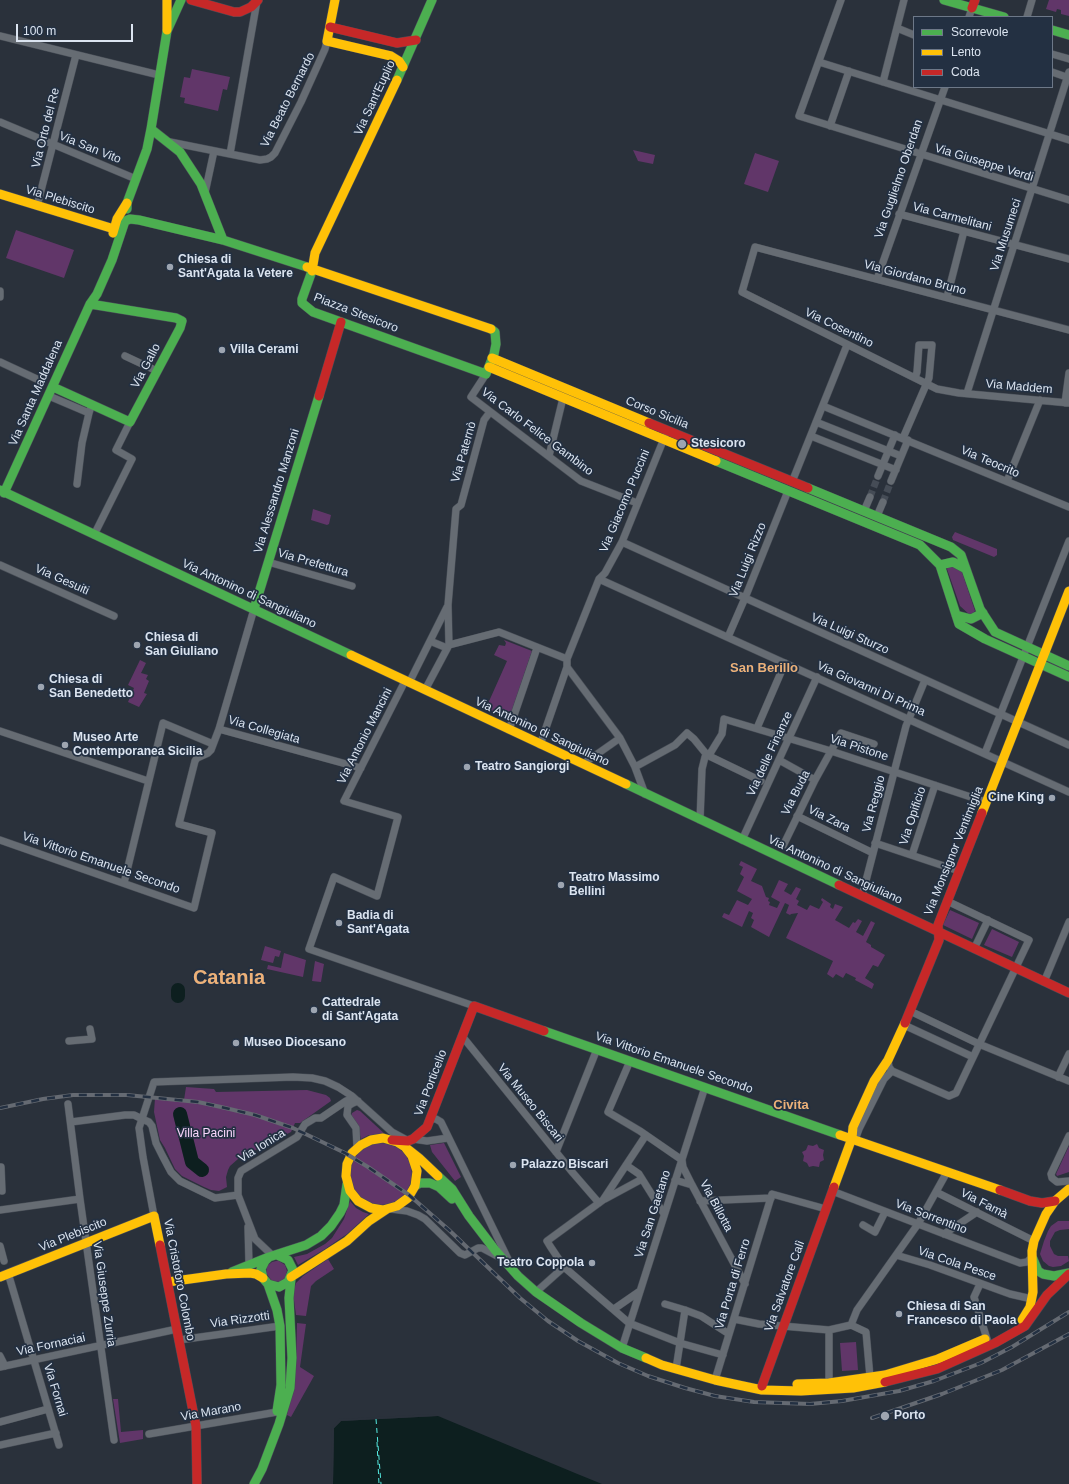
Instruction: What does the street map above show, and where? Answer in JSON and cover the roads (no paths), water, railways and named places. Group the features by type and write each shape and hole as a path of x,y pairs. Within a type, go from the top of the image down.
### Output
{"main road":[{"path":"159,75 167,31 167,0"},
{"path":"167,31 181,1 192,1 240,12 251,7 257,0"},
{"path":"335,0 326,45 391,56 399,61 403,67"},
{"name":"Via Sant'Euplio","path":"313,269 315,253 416,40 432,0"},
{"path":"944,0 1000,16"},
{"path":"331,23 397,43 416,40"},
{"path":"1053,30 1069,35"},
{"name":"Via Santa Maddalena","path":"2,491 49,396 90,304 114,229 122,210 128,203 132,177 147,149 159,75"},
{"path":"151,129 180,152 201,184 223,240"},
{"name":"Via Plebiscito","path":"0,194 114,229"},
{"path":"128,203 127,214 139,220 223,240 489,328 495,332 496,336 496,344 489,366"},
{"name":"Via Santa Maddalena","path":"90,304 98,294 112,260 125,221 130,219 139,220"},
{"name":"Piazza Stesicoro","path":"313,269 302,299 305,306 313,312 340,325 419,350 489,366"},
{"name":"Via Gallo","path":"90,304 176,318 182,321 180,328 130,422"},
{"name":"Via Alessandro Manzoni","path":"254,609 340,325"},
{"name":"Corso Sicilia","path":"489,366 563,398 793,480 951,547 961,555 982,613 995,632 1027,647 1042,660"},
{"name":"Corso Sicilia","path":"489,366 665,434 788,491 920,545 932,555 940,566"},
{"path":"53,386 79,398 91,409 130,422"},
{"name":"Via Antonino di Sangiuliano","path":"2,491 1069,993"},
{"path":"966,569 953,562 940,566 959,624 985,639 1024,656 1069,666"},
{"name":"Via Monsignor Ventimiglia","path":"834,1193 853,1139 853,1127 857,1115 874,1081 888,1060 898,1040 939,940 938,925 1069,591"},
{"path":"956,615 966,619 971,619 982,613"},
{"path":"1042,660 1069,677"},
{"name":"Via Porticello","path":"428,1123 474,1006"},
{"name":"Via Vittorio Emanuele Secondo","path":"474,1006 1030,1201 1042,1203 1055,1202"},
{"path":"226,1274 249,1264 306,1244 321,1236 335,1220 344,1205 347,1184 347,1164 357,1147 375,1139 404,1140 428,1123"},
{"path":"404,1140 415,1158 448,1184 469,1216 503,1259 518,1276 536,1292 600,1336 622,1348 676,1370 715,1380 778,1391 833,1390 897,1380 937,1369 990,1345 1025,1326 1032,1319 1047,1295 1069,1274"},
{"path":"168,1282 226,1274 250,1273 256,1274 275,1287 282,1286 291,1278 348,1241 369,1221 408,1198 415,1186 417,1175 415,1158"},
{"path":"415,1186 425,1182 434,1184 448,1195 469,1216"},
{"path":"347,1184 355,1198 364,1205 375,1209 388,1209"},
{"path":"749,1386 829,1383 885,1375 932,1361 987,1339 1022,1320 1028,1312 1032,1299 1032,1257 1034,1241 1046,1214 1055,1202 1069,1189"},
{"name":"Via Salvatore Calì","path":"762,1386 826,1209 834,1193"},
{"name":"Via Plebiscito","path":"4,1275 154,1216"},
{"name":"Via Cristoforo Colombo","path":"154,1216 196,1426 197,1484"},
{"path":"247,1484 256,1467 277,1412 281,1385 280,1326 277,1310 261,1272 262,1266 265,1261 273,1256 285,1257 293,1270 289,1298 292,1358 290,1388 279,1424 262,1469 254,1484"},
{"path":"1032,1257 1034,1265 1043,1274 1054,1276 1069,1274"}],"street":[{"path":"230,154 257,0"},
{"path":"841,0 819,62 1069,140"},
{"path":"883,82 904,0"},
{"path":"1027,16 1032,0"},
{"path":"897,28 913,35"},
{"path":"0,36 159,75"},
{"name":"Via Beato Bernardo","path":"168,142 260,160 267,160 275,153 304,95 326,45"},
{"path":"1053,54 1069,59"},
{"name":"Via Orto del Re","path":"37,206 76,55"},
{"name":"Via Giuseppe Verdi","path":"819,62 799,116 1069,200"},
{"path":"830,126 850,71"},
{"path":"1053,72 1068,78"},
{"name":"Via Musumeci","path":"967,393 1068,78"},
{"name":"Via Guglielmo Oberdan","path":"877,279 945,88"},
{"name":"Via San Vito","path":"0,122 132,177"},
{"path":"205,194 218,151"},
{"name":"Via Carmelitani","path":"900,214 1069,259"},
{"path":"947,297 964,231"},
{"name":"Via Giordano Bruno","path":"742,292 755,247 1069,330"},
{"path":"0,291 0,297"},
{"name":"Via Cosentino","path":"742,292 926,384"},
{"path":"793,480 847,345"},
{"path":"891,481 929,378 932,346 919,345 917,372 915,378"},
{"path":"125,356 157,371"},
{"path":"0,362 41,381"},
{"name":"Via Carlo Felice Gambino","path":"489,366 471,397 581,481 637,503"},
{"path":"1067,403 1069,373"},
{"name":"Via Maddem","path":"926,384 937,389 1067,403"},
{"path":"49,396 75,407 91,409 82,443 77,484"},
{"path":"75,407 79,398"},
{"path":"549,456 563,398"},
{"path":"1007,481 1040,400"},
{"name":"Via Teocrito","path":"823,406 1069,507"},
{"name":"Via Paternò","path":"448,605 456,509 461,505 484,420 490,412"},
{"path":"94,535 132,459 116,450 130,422"},
{"path":"816,422 901,456"},
{"name":"Via Giacomo Puccini","path":"540,744 567,663 599,579 605,573 622,542 665,434"},
{"path":"878,476 895,435"},
{"path":"811,436 896,470"},
{"name":"Via Luigi Rizzo","path":"728,637 788,491"},
{"path":"864,511 870,496"},
{"path":"877,516 883,502"},
{"path":"985,753 1069,541"},
{"name":"Via Luigi Sturzo","path":"622,542 1069,745"},
{"name":"Via Prefettura","path":"268,562 352,586"},
{"name":"Via Gesuiti","path":"0,565 114,616"},
{"name":"Via Giovanni Di Prima","path":"599,579 1069,792"},
{"path":"425,690 450,646 448,605"},
{"name":"Via Antonio Mancini","path":"310,949 334,877 377,896 398,816 344,801 448,605"},
{"name":"Via Alessandro Manzoni","path":"219,729 254,609"},
{"path":"430,641 450,646 499,632 537,648 567,663 620,738 635,767 645,794"},
{"path":"509,730 537,648"},
{"path":"757,728 785,663"},
{"name":"Via delle Finanze","path":"742,840 817,677"},
{"name":"Via Reggio","path":"862,896 875,842 909,719 925,680"},
{"name":"Via Pistone","path":"707,755 722,734 724,719 831,751 986,802"},
{"path":"124,883 163,722 197,737 214,740 219,729"},
{"name":"Via Collegiata","path":"219,729 361,768"},
{"path":"0,731 43,747 148,781"},
{"path":"635,767 676,745 687,733 707,755 761,782"},
{"name":"Via Buda","path":"783,846 815,780 841,733 874,744"},
{"path":"583,764 620,738"},
{"name":"Via Vittorio Emanuele Secondo","path":"0,840 194,908 212,833 179,824 195,761 197,758 208,753 214,740"},
{"path":"700,820 702,769 705,757 707,755"},
{"path":"779,760 815,780"},
{"name":"Via Opificio","path":"912,855 935,785"},
{"name":"Via Zara","path":"797,816 873,853"},
{"path":"875,842 959,871"},
{"path":"888,1060 889,1067 892,1071 949,1096 956,1092 1029,940 947,901"},
{"path":"974,949 988,920"},
{"path":"1044,982 1069,922"},
{"name":"Via Vittorio Emanuele Secondo","path":"310,949 474,1006"},
{"path":"910,1011 980,1041 986,1047 1069,1081"},
{"path":"904,1025 973,1057"},
{"path":"70,1041 92,1039 90,1028"},
{"name":"Via Museo Biscari","path":"462,1036 573,1174 601,1201"},
{"path":"556,1152 597,1049"},
{"path":"1058,1077 1069,1054"},
{"path":"630,1061 608,1112 646,1135 682,1160"},
{"path":"853,1139 884,1079 892,1071"},
{"name":"Via Cristoforo Colombo","path":"154,1216 138,1128 154,1082 303,1077 325,1081 332,1084 358,1101"},
{"name":"Via San Gaetano","path":"622,1348 705,1087"},
{"name":"Via Ionica","path":"248,1223 238,1195 238,1178 241,1171 297,1137 305,1124 315,1118 321,1118 351,1099 358,1101"},
{"path":"357,1147 356,1128 348,1119 347,1115 348,1106 358,1101 404,1140 415,1158"},
{"name":"Via Giuseppe Zurria","path":"68,1104 114,1440"},
{"path":"71,1122 134,1115 149,1122 152,1126 156,1143 162,1155 171,1172 180,1181 216,1198 238,1195"},
{"path":"428,1123 436,1119 441,1122 508,1260 518,1276"},
{"path":"601,1201 646,1135"},
{"path":"1069,1136 1052,1174 1052,1178 1057,1182 1069,1181"},
{"path":"404,1140 448,1138"},
{"name":"Via Billotta","path":"682,1160 683,1167 692,1186 745,1284"},
{"path":"626,1165 635,1171 642,1179 664,1214"},
{"path":"2,1167 2,1191"},
{"path":"851,1324 857,1310 918,1224 947,1172"},
{"path":"642,1179 601,1201 547,1241 564,1267 629,1323 680,1343 723,1355"},
{"path":"675,1180 692,1186"},
{"name":"Via Famà","path":"936,1192 1034,1241"},
{"name":"Via Sorrentino","path":"834,1193 1017,1262 1024,1264 1032,1257"},
{"path":"700,1201 772,1196 826,1209"},
{"name":"Via Porta di Ferro","path":"715,1380 772,1196"},
{"path":"0,1210 80,1199"},
{"path":"388,1209 407,1211 425,1219 460,1253 465,1255 478,1248 482,1248 503,1259"},
{"path":"863,1225 875,1232 885,1212"},
{"path":"944,1234 977,1212"},
{"path":"248,1223 255,1239 273,1256"},
{"path":"248,1223 249,1264"},
{"path":"0,1246 4,1262"},
{"name":"Via Cola Pesce","path":"896,1255 930,1265 1010,1294 1032,1299"},
{"path":"536,1292 564,1267"},
{"name":"Via Fornai","path":"4,1275 34,1360 59,1445"},
{"path":"980,1284 974,1297 987,1339"},
{"path":"614,1309 640,1291"},
{"path":"665,1304 702,1316 730,1334"},
{"path":"676,1370 685,1310"},
{"path":"734,1319 759,1324 828,1330 851,1324 866,1332 870,1377"},
{"name":"Via Rizzotti","path":"179,1340 280,1326"},
{"name":"Via Fornaciai","path":"2,1366 177,1329"},
{"path":"828,1330 829,1383"},
{"path":"0,1356 2,1366"},
{"path":"0,1422 48,1409"},
{"name":"Via Marano","path":"148,1434 277,1412"},
{"path":"0,1445 56,1433"}],"waterway":[{"path":"178,990 178,996"},
{"path":"180,1114 192,1162 202,1170"}],"tunnel":[{"path":"870,497 878,476"},
{"path":"883,502 891,481"}],"railway":[{"path":"0,1108 43,1099 73,1095 127,1095 198,1102 255,1115 293,1128 345,1153 409,1195 449,1230 520,1298 548,1321 578,1341 618,1363 648,1376 715,1396 754,1402 810,1404 842,1401 899,1391 934,1381 981,1363 1012,1347 1069,1312"},
{"path":"872,1418 942,1394 1002,1370 1069,1334"}],"place":[{"name":"Chiesa di Sant'Agata la Vetere","path":"170,267"},
{"name":"Villa Cerami","path":"222,350"},
{"name":"Stesicoro","path":"682,444"},
{"name":"Chiesa di San Giuliano","path":"137,645"},
{"name":"Chiesa di San Benedetto","path":"41,687"},
{"name":"Museo Arte Contemporanea Sicilia","path":"65,745"},
{"name":"Teatro Sangiorgi","path":"467,767"},
{"name":"Cine King","path":"1052,798"},
{"name":"Teatro Massimo Bellini","path":"561,885"},
{"name":"Badia di Sant'Agata","path":"339,923"},
{"name":"Cattedrale di Sant'Agata","path":"314,1010"},
{"name":"Museo Diocesano","path":"236,1043"},
{"name":"Palazzo Biscari","path":"513,1165"},
{"name":"Teatro Coppola","path":"592,1263"},
{"name":"Chiesa di San Francesco di Paola","path":"899,1314"},
{"name":"Porto","path":"885,1416"}],"district":[{"name":"San Berillo","path":"764,668"},
{"name":"Catania","path":"229,978"},
{"name":"Civita","path":"791,1105"}],"park label":[{"name":"Villa Pacini","path":"206,1134"}]}
